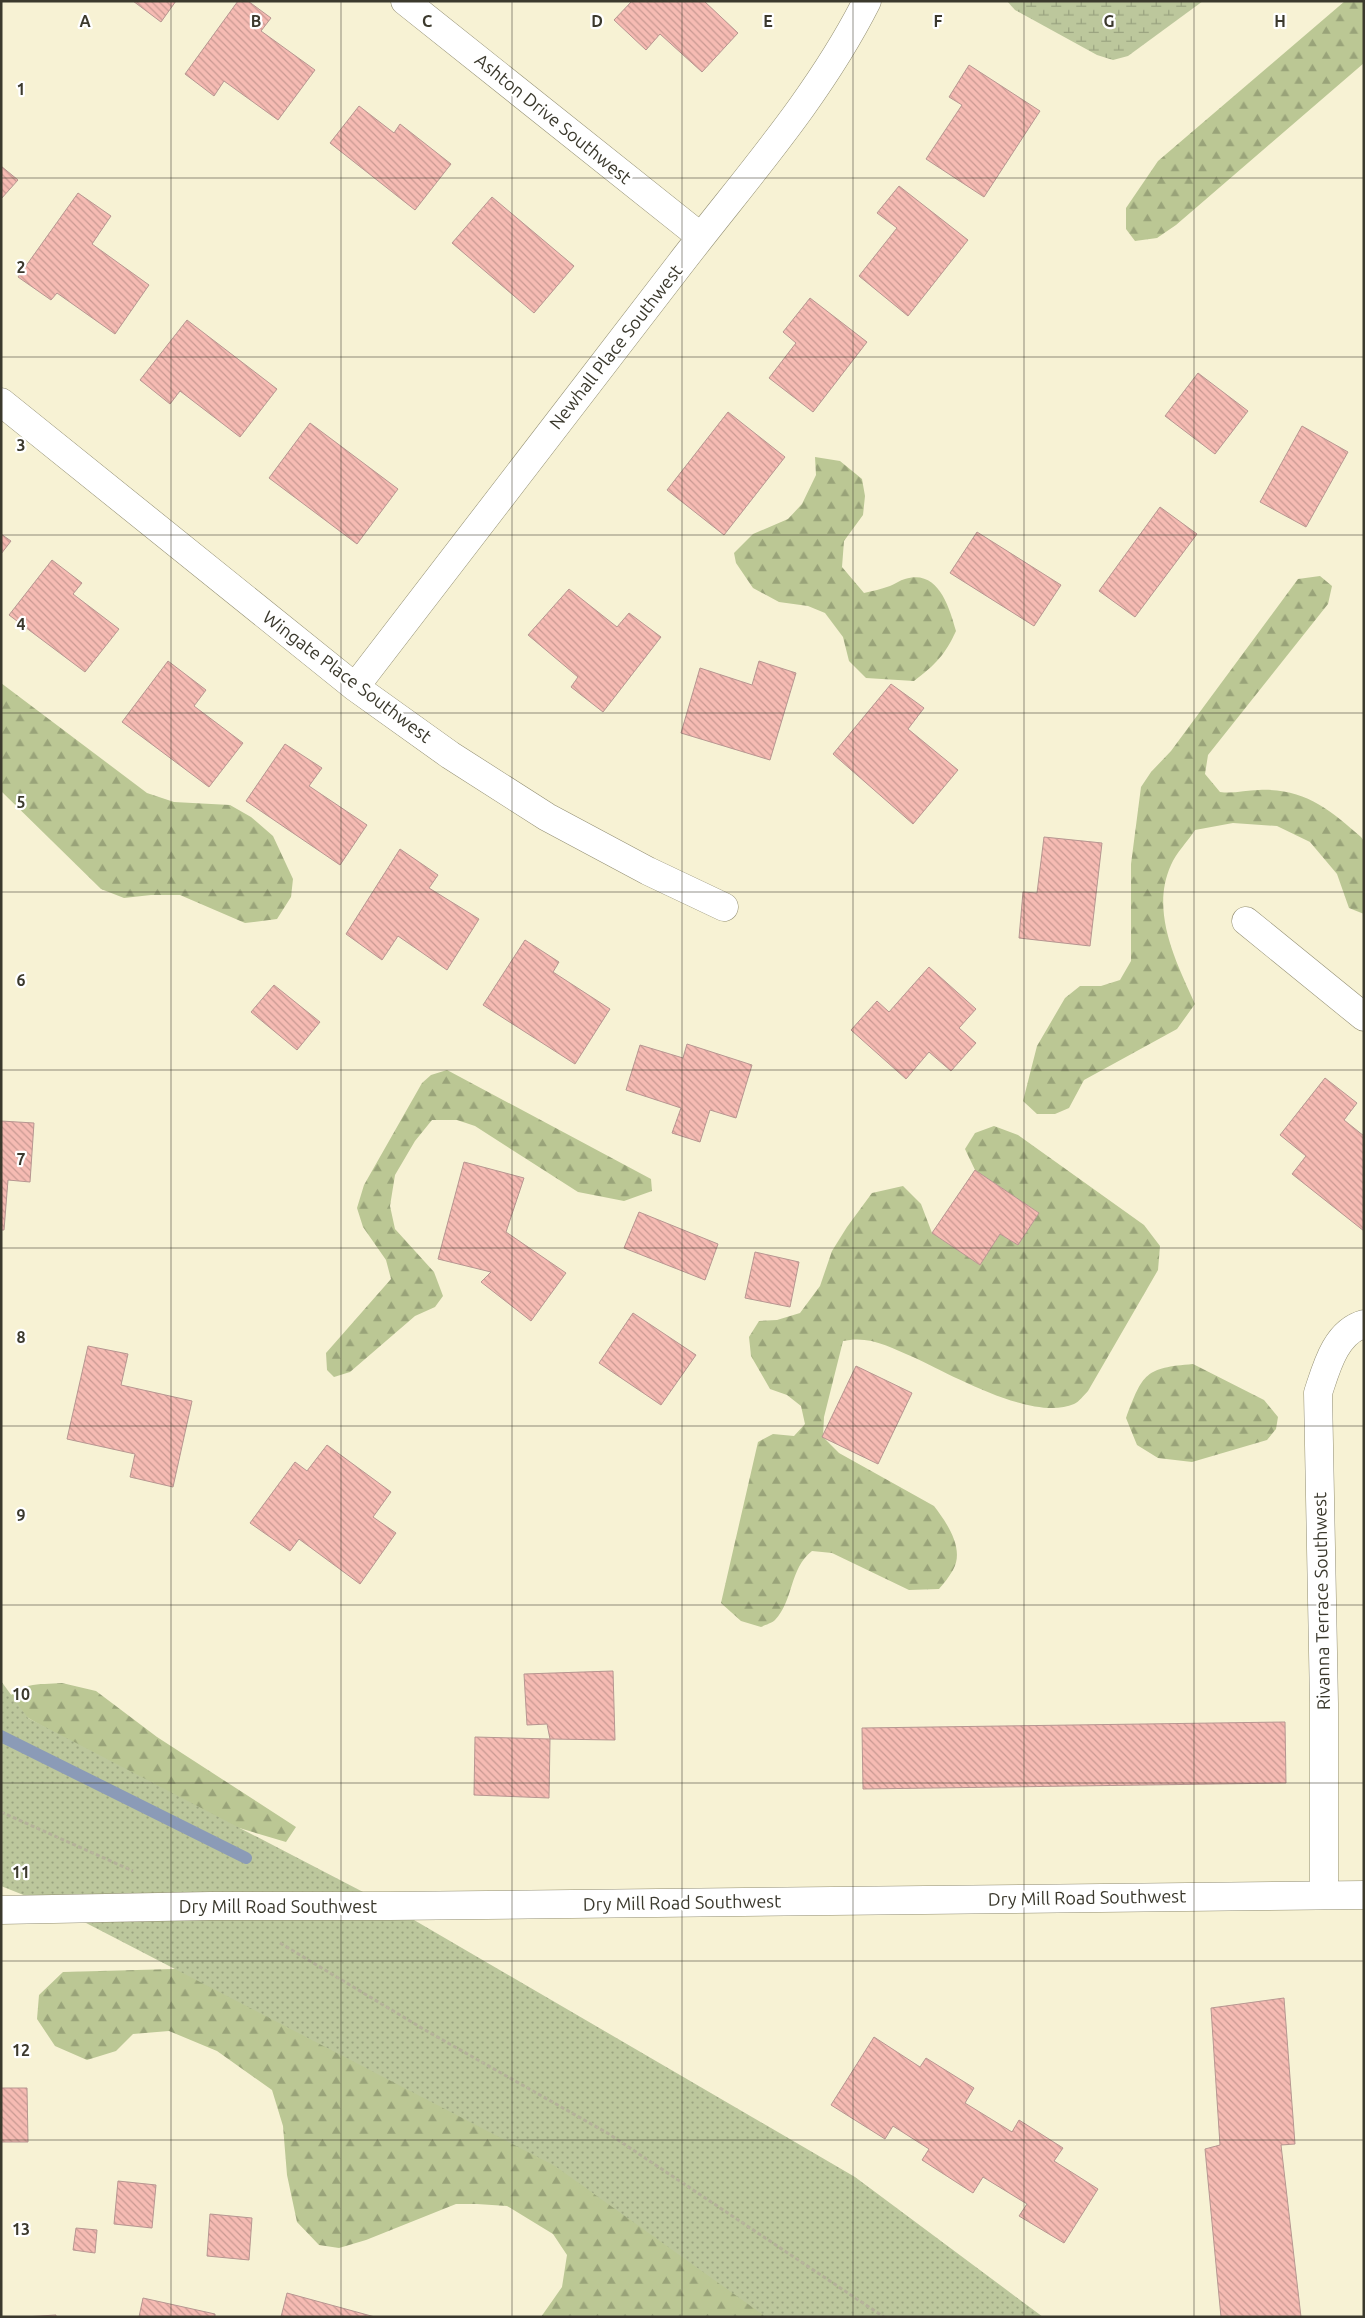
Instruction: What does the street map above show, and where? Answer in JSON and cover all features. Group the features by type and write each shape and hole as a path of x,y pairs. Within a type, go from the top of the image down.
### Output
{"street":[{"name":"Ashton Drive Southwest","path":"405,1 700,237"},
{"name":"Newhall Place Southwest","path":"355,687 700,237 766,157 818,86 854,28 867,1"},
{"name":"Wingate Place Southwest","path":"1,402 355,687 450,755 548,817 648,871 724,908"},
{"path":"1246,921 1364,1017"},
{"name":"Rivanna Terrace Southwest","path":"1324,1896 1324,1703 1318,1394 1332,1353 1354,1326 1364,1324"},
{"name":"Dry Mill Road Southwest","path":"1,1910 210,1906 390,1906 1364,1895"}],"path":[{"path":"1,1812 139,1874"},
{"path":"276,1941 424,2030 609,2134 884,2317"}],"green space":[{"path":"1007,1 1203,1 1128,56 1113,60 1097,55 1015,10"},
{"path":"1345,1 1364,1 1364,63 1176,225 1157,238 1135,241 1126,229 1126,208 1158,161"},
{"path":"815,457 840,461 862,479 865,496 863,515 844,541 842,567 864,593 916,577 926,579 934,584 940,592 950,611 956,631 948,647 928,670 914,681 866,678 849,661 843,637 825,613 808,606 779,602 753,588 736,563 734,553 753,534 788,519 802,504 816,475"},
{"path":"1320,576 1332,586 1328,604 1208,755 1205,774 1220,792 1275,790 1303,797 1327,809 1361,837 1364,841 1364,914 1349,908 1337,874 1310,842 1277,826 1233,823 1195,830 1171,865 1165,882 1163,900 1168,936 1180,971 1195,1004 1177,1029 1084,1080 1069,1108 1055,1114 1037,1114 1023,1101 1037,1046 1065,998 1080,986 1101,986 1120,980 1131,961 1131,864 1141,787 1151,772 1171,751 1298,579"},
{"path":"1,683 147,793 174,802 230,805 251,817 273,836 293,879 291,897 277,919 245,923 180,895 151,895 124,898 101,889 1,791"},
{"path":"447,1070 651,1179 652,1191 624,1201 578,1192 475,1126 457,1120 432,1120 415,1141 395,1175 390,1206 395,1229 434,1272 443,1296 435,1307 415,1316 350,1372 334,1377 327,1370 326,1353 391,1279 386,1260 363,1227 357,1208 364,1185 422,1083 431,1075"},
{"path":"994,1126 1018,1135 1144,1225 1160,1246 1158,1270 1088,1391 1076,1403 1057,1408 1037,1407 993,1394 879,1343 862,1340 843,1341 824,1417 823,1437 839,1453 934,1506 953,1536 956,1545 956,1562 951,1573 939,1589 909,1590 832,1553 812,1551 799,1567 786,1603 775,1620 761,1627 741,1621 721,1603 758,1442 773,1434 794,1436 805,1424 801,1406 787,1395 770,1389 751,1356 749,1337 759,1321 777,1320 800,1313 820,1286 832,1251 872,1193 903,1186 921,1204 932,1233 980,1265 1000,1234 1018,1245 1039,1213 975,1170 965,1149 975,1133"},
{"path":"1193,1364 1264,1400 1278,1417 1276,1429 1267,1440 1192,1462 1158,1458 1137,1445 1126,1418 1142,1382 1155,1371"},
{"path":"1,1681 28,1718 390,1906 855,2177 1043,2317 766,2317 555,2166 61,1910 1,1886"},
{"path":"62,1683 96,1691 157,1737 296,1827 286,1842 196,1815 4,1704 16,1691 22,1688 37,1684"},
{"path":"219,1969 835,2317 541,2317 562,2287 567,2255 553,2234 507,2206 456,2204 366,2240 339,2248 319,2245 297,2222 287,2175 283,2126 272,2090 217,2051 169,2031 133,2034 116,2051 87,2060 55,2046 37,2019 39,1995 63,1972"}],"building":[{"path":"133,1 176,1 161,22"},
{"path":"238,1 248,1 271,18 261,31 315,70 278,120 224,81 214,96 185,74"},
{"path":"632,1 704,1 738,33 702,72 660,34 646,50 614,20"},
{"path":"969,65 1040,111 984,197 926,159 962,105 949,97"},
{"path":"359,106 394,133 400,124 451,164 415,210 330,143"},
{"path":"1,166 18,180 1,199"},
{"path":"899,186 968,240 908,316 859,276 897,228 877,213"},
{"path":"78,193 111,216 92,244 149,285 115,334 57,293 51,300 18,277"},
{"path":"492,197 574,266 534,313 452,243"},
{"path":"810,298 867,342 813,412 769,378 796,343 783,332"},
{"path":"187,320 277,389 240,437 180,391 170,404 140,380"},
{"path":"1198,373 1248,411 1215,454 1165,416"},
{"path":"728,412 785,457 724,535 667,490"},
{"path":"310,423 398,489 357,544 269,478"},
{"path":"1302,426 1348,452 1306,527 1260,502"},
{"path":"1160,507 1197,534 1135,617 1099,591"},
{"path":"977,532 1061,585 1034,626 950,573"},
{"path":"1,534 11,541 1,554"},
{"path":"52,560 82,583 73,594 119,629 85,672 9,615"},
{"path":"569,589 617,627 629,613 661,637 603,712 571,687 578,677 528,635"},
{"path":"168,661 206,690 194,706 243,743 209,787 122,722"},
{"path":"759,661 796,673 770,760 681,733 700,668 752,685"},
{"path":"891,684 924,708 908,729 958,770 913,824 833,754"},
{"path":"285,744 322,768 309,786 367,825 340,865 246,801"},
{"path":"1044,837 1102,843 1090,946 1019,938 1023,892 1037,893"},
{"path":"400,849 438,875 429,888 479,919 447,970 398,936 382,960 346,934"},
{"path":"525,940 559,962 553,972 610,1009 575,1064 483,1005"},
{"path":"929,967 976,1009 959,1028 976,1043 951,1071 929,1052 906,1079 851,1030 877,1001 889,1012"},
{"path":"274,985 320,1022 297,1050 251,1012"},
{"path":"687,1044 752,1065 736,1118 710,1110 700,1142 672,1133 681,1108 626,1090 640,1045 683,1058"},
{"path":"1325,1078 1357,1103 1344,1120 1364,1136 1364,1231 1292,1174 1306,1156 1280,1135"},
{"path":"1,1121 34,1123 30,1182 8,1180 4,1230 1,1230"},
{"path":"464,1162 524,1178 506,1232 566,1273 531,1321 481,1282 491,1272 438,1259"},
{"path":"975,1170 1039,1213 1018,1245 1000,1234 980,1265 932,1233"},
{"path":"639,1212 718,1244 705,1280 624,1248"},
{"path":"755,1252 799,1262 790,1307 745,1298"},
{"path":"633,1313 696,1355 661,1405 599,1363"},
{"path":"88,1346 128,1354 121,1385 192,1401 173,1487 130,1477 135,1454 67,1439"},
{"path":"856,1366 912,1393 878,1464 822,1437"},
{"path":"327,1445 391,1492 373,1517 396,1533 360,1584 299,1539 290,1551 250,1523 295,1462 307,1471"},
{"path":"613,1671 615,1740 550,1739 547,1724 527,1725 524,1674"},
{"path":"1285,1722 1286,1783 863,1789 862,1728"},
{"path":"475,1737 550,1739 549,1798 474,1795"},
{"path":"1284,1998 1295,2144 1281,2145 1301,2317 1221,2317 1205,2149 1220,2145 1211,2008"},
{"path":"874,2037 920,2067 926,2058 974,2088 965,2103 1012,2132 1019,2120 1063,2148 1054,2161 1098,2189 1064,2243 1019,2216 1027,2204 983,2177 973,2193 922,2160 929,2149 893,2126 885,2139 831,2105"},
{"path":"1,2088 27,2088 28,2142 1,2142"},
{"path":"118,2181 156,2185 152,2228 114,2224"},
{"path":"210,2214 252,2218 249,2260 207,2256"},
{"path":"76,2228 97,2230 95,2253 73,2250"},
{"path":"287,2293 375,2317 281,2317"},
{"path":"143,2298 215,2314 215,2317 139,2317"},
{"path":"56,2315 56,2317 24,2317"}],"waterway":[{"path":"1,1736 246,1858"}]}
